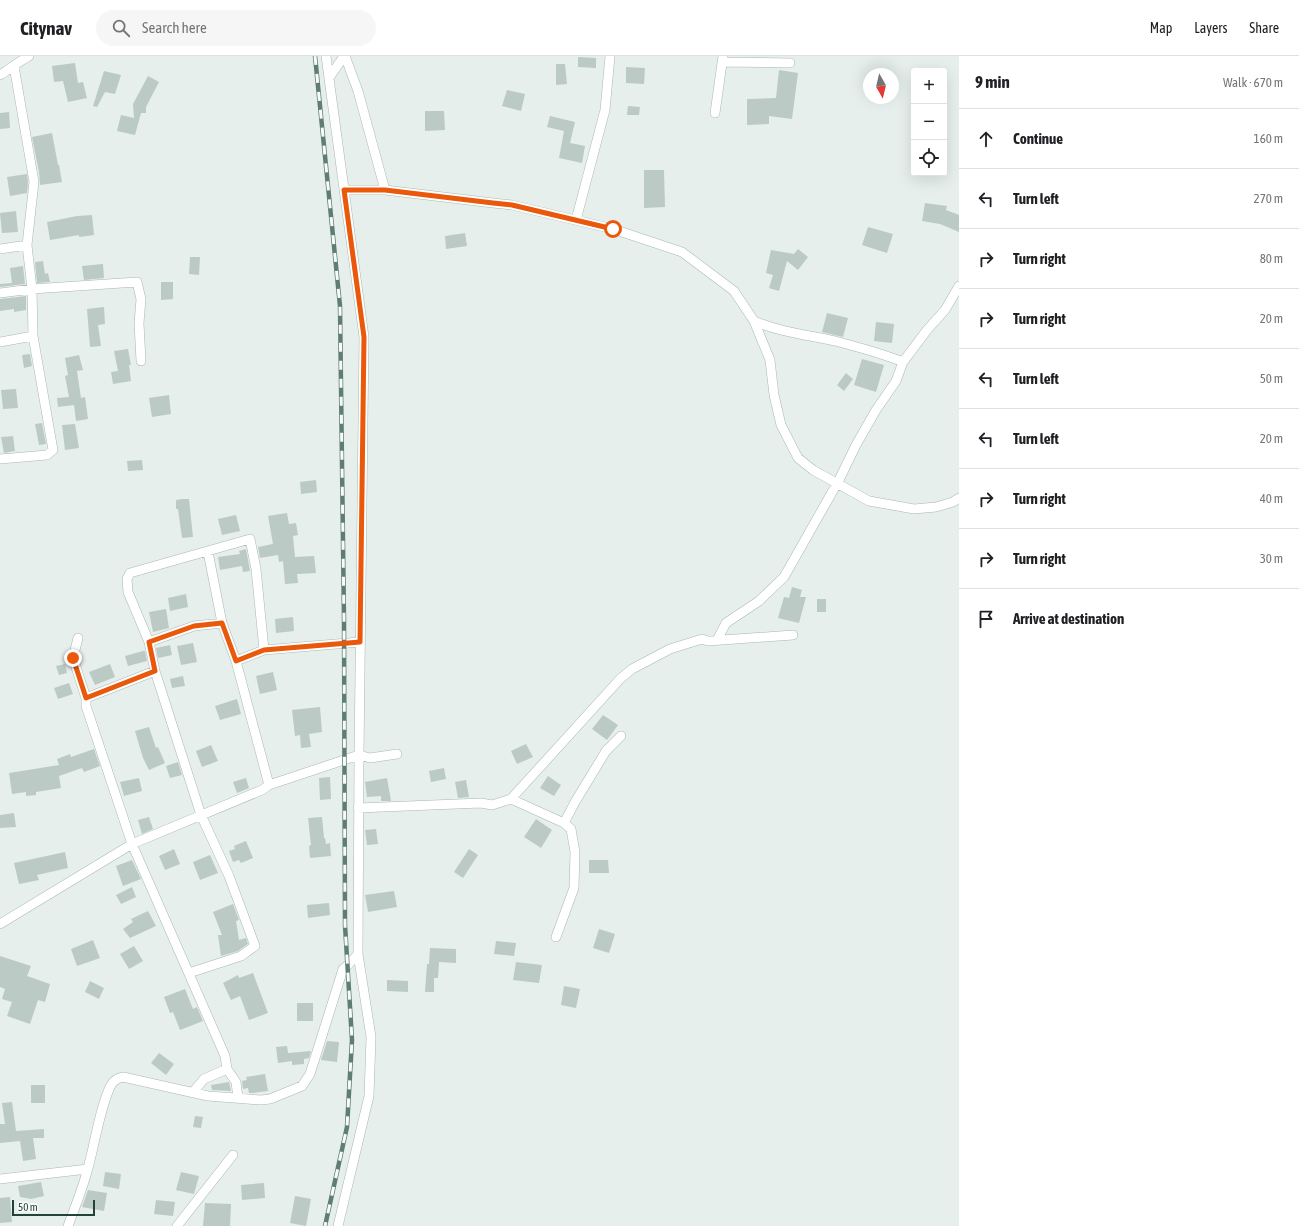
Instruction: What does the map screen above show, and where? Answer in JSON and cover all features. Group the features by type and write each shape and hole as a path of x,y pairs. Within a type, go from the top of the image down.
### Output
{"street":[{"path":"0,75 29,56"},
{"path":"326,56 364,337 358,808 358,954 371,1037 369,1096 338,1226"},
{"path":"329,78 345,56"},
{"path":"345,56 358,91 385,190"},
{"path":"576,220 604,110 610,56"},
{"path":"715,113 723,59 790,63"},
{"path":"0,459 46,455 52,450 32,336 32,289 27,245 34,182 14,66"},
{"path":"344,190 385,190 512,205 613,229 682,252 734,291 754,321 770,360 774,395 781,426 798,458 813,470 869,501 914,508 936,507 953,502 959,498"},
{"path":"0,249 27,245"},
{"path":"0,293 32,289 137,282 141,299 139,324 141,361"},
{"path":"717,640 726,623 759,601 784,577 837,484 856,445 876,410 896,382 903,362 927,330 945,310 959,286"},
{"path":"754,321 767,327 836,341 882,354 903,362"},
{"path":"0,342 32,336"},
{"path":"189,973 241,956 255,946 229,876 201,815 155,671 149,642 128,592 127,579 130,573 250,539 256,569 264,650"},
{"path":"208,552 222,623 236,661 269,785"},
{"path":"149,642 194,626 222,623"},
{"path":"358,808 482,802 492,805 511,799 620,679 632,669 670,649 702,639 708,641 793,635"},
{"path":"78,638 73,658 86,698 86,706 132,844 225,1056 227,1069 236,1082 238,1098"},
{"path":"236,661 264,650 360,642"},
{"path":"86,698 155,671"},
{"path":"564,823 606,751 621,736"},
{"path":"0,924 132,844 262,790 269,785 359,755 370,758 397,754"},
{"path":"511,799 564,823 570,829 576,852 574,888 556,938"},
{"path":"68,1226 88,1169 108,1092 112,1084 118,1078 123,1077 208,1096 261,1100 270,1099 302,1086 310,1074 343,968 348,965 358,954"},
{"path":"193,1092 204,1079 227,1069"},
{"path":"177,1226 233,1155"},
{"path":"0,1179 88,1169"}],"building":[{"path":"578,57 596,58 596,68 578,67"},
{"path":"75,63 78,83 83,82 87,98 68,102 63,81 54,82 52,66"},
{"path":"556,64 565,64 567,84 556,85"},
{"path":"626,67 645,68 644,84 626,83"},
{"path":"779,70 798,73 792,119 769,116 769,124 747,125 747,99 776,98"},
{"path":"104,71 121,75 115,94 105,92 97,107 93,106"},
{"path":"148,76 159,82 146,107 146,113 141,113 135,135 117,131 121,115 134,118 133,104"},
{"path":"507,90 525,94 521,111 502,106"},
{"path":"628,106 640,107 639,115 627,115"},
{"path":"425,111 444,111 445,130 425,131"},
{"path":"9,112 10,128 0,129 0,113"},
{"path":"550,116 575,122 570,143 585,146 582,163 559,158 564,131 547,127"},
{"path":"52,133 62,182 40,185 32,137"},
{"path":"644,170 664,170 665,207 644,208"},
{"path":"27,174 27,193 10,196 7,177"},
{"path":"925,203 947,206 946,210 959,215 959,232 940,224 922,221"},
{"path":"16,211 18,232 2,233 0,213"},
{"path":"92,215 94,235 79,237 79,235 50,240 47,222 77,216"},
{"path":"868,227 893,234 887,253 862,245"},
{"path":"465,233 467,246 446,249 445,236"},
{"path":"798,249 808,257 798,270 787,261 779,291 769,288 773,275 766,273 771,250 794,254"},
{"path":"190,257 200,257 199,275 189,274"},
{"path":"43,261 45,274 48,273 50,282 37,283 35,262"},
{"path":"103,264 104,278 84,280 82,266"},
{"path":"23,266 25,284 0,287 0,284 12,283 10,268"},
{"path":"161,282 173,282 173,299 161,300"},
{"path":"26,296 26,310 14,312 14,309 0,311 0,299"},
{"path":"104,307 105,324 98,325 101,346 90,347 87,309"},
{"path":"827,313 848,318 843,337 822,332"},
{"path":"876,322 894,324 892,343 874,341"},
{"path":"128,349 131,365 129,365 131,381 113,384 111,372 118,371 114,351"},
{"path":"30,354 32,366 24,368 22,355"},
{"path":"79,355 83,370 77,371 81,398 85,397 88,419 76,421 74,405 58,407 57,398 69,397 65,376 68,375 65,358"},
{"path":"862,359 884,365 876,392 854,385"},
{"path":"846,373 853,379 844,391 837,385"},
{"path":"16,389 18,408 3,409 1,390"},
{"path":"169,395 171,414 152,417 149,398"},
{"path":"42,423 46,444 39,445 35,424"},
{"path":"75,424 79,448 65,450 62,425"},
{"path":"13,436 15,451 4,453 1,437"},
{"path":"142,460 143,470 128,471 127,461"},
{"path":"316,480 317,492 301,494 300,482"},
{"path":"189,499 193,537 182,538 178,509 176,509 176,500"},
{"path":"287,513 289,524 296,523 298,535 293,536 295,557 314,556 316,573 297,574 298,583 285,584 283,561 279,562 278,555 260,558 258,547 273,544 268,516"},
{"path":"236,515 240,531 222,535 218,519"},
{"path":"246,549 250,571 243,572 242,566 220,570 218,557 240,554 239,551"},
{"path":"792,587 802,590 800,597 806,597 799,623 778,618 784,597 789,598"},
{"path":"186,594 188,607 170,611 168,598"},
{"path":"817,599 826,599 826,612 817,612"},
{"path":"166,609 169,628 153,632 149,612"},
{"path":"293,617 294,631 276,633 275,619"},
{"path":"193,643 197,662 181,665 177,646"},
{"path":"170,645 172,655 158,658 156,648"},
{"path":"145,651 147,661 128,666 125,656"},
{"path":"65,664 67,673 59,675 56,666"},
{"path":"110,664 115,677 95,685 89,672"},
{"path":"273,672 277,690 260,694 256,676"},
{"path":"183,676 185,686 172,688 170,679"},
{"path":"69,683 73,694 58,699 54,688"},
{"path":"237,699 241,714 220,720 215,706"},
{"path":"320,707 322,732 309,734 311,747 301,748 300,735 295,736 292,710"},
{"path":"603,715 618,725 607,740 592,729"},
{"path":"149,727 156,748 158,747 165,763 149,770 143,758 135,731"},
{"path":"526,744 533,757 517,764 511,751"},
{"path":"211,745 218,761 202,767 196,751"},
{"path":"94,749 100,766 84,772 82,768 59,776 61,788 36,792 36,795 26,796 26,792 12,794 9,773 59,765 57,759 70,754 71,757"},
{"path":"178,762 182,775 170,778 166,766"},
{"path":"444,768 446,779 431,782 429,771"},
{"path":"548,776 561,785 554,796 540,788"},
{"path":"330,777 331,799 320,800 319,778"},
{"path":"139,778 142,791 124,796 120,782"},
{"path":"246,778 249,788 237,793 233,782"},
{"path":"387,778 391,801 381,801 381,796 367,797 365,782"},
{"path":"466,780 469,797 458,798 455,782"},
{"path":"14,813 16,827 0,828 0,815"},
{"path":"149,817 153,829 142,834 138,820"},
{"path":"322,817 324,838 326,844 330,843 331,856 310,858 309,846 311,845 308,818"},
{"path":"536,819 552,830 541,848 524,837"},
{"path":"376,829 378,844 367,845 365,830"},
{"path":"246,841 253,858 241,863 239,860 233,862 229,851 235,849 234,846"},
{"path":"174,849 180,864 165,870 159,856"},
{"path":"469,849 478,855 463,878 454,872"},
{"path":"65,852 68,868 37,875 39,880 19,884 14,863"},
{"path":"210,855 218,873 200,880 193,862"},
{"path":"132,860 141,879 123,886 116,866"},
{"path":"589,860 608,860 609,873 589,873"},
{"path":"132,887 136,897 121,904 116,895"},
{"path":"394,891 397,907 368,912 365,895"},
{"path":"329,903 330,915 308,918 307,905"},
{"path":"233,904 239,920 236,921 239,940 246,938 248,944 238,951 221,956 218,935 222,935 213,912"},
{"path":"148,911 156,926 130,938 123,929 133,922 131,919"},
{"path":"599,929 615,934 609,953 593,948"},
{"path":"93,940 100,958 77,966 71,949"},
{"path":"496,941 516,943 514,956 494,954"},
{"path":"134,946 143,961 129,969 120,954"},
{"path":"430,948 456,949 456,963 439,962 438,978 434,978 434,992 425,992 427,964 429,964"},
{"path":"0,956 31,966 27,976 50,984 45,1002 38,1000 30,1024 7,1016 12,1002 2,999 5,989 0,987"},
{"path":"516,962 542,965 539,983 513,980"},
{"path":"253,973 268,1013 249,1020 240,996 231,1000 223,983 238,975 239,978"},
{"path":"387,980 408,981 408,992 387,991"},
{"path":"90,981 104,988 99,999 85,992"},
{"path":"564,986 580,989 576,1008 561,1005"},
{"path":"185,989 193,1009 197,1007 203,1021 180,1030 173,1012 170,1013 164,997"},
{"path":"297,1003 313,1003 313,1021 297,1021"},
{"path":"327,1041 339,1042 337,1062 321,1060"},
{"path":"287,1046 288,1053 311,1051 309,1058 304,1059 304,1064 292,1065 292,1061 278,1063 276,1047"},
{"path":"159,1053 174,1064 166,1075 151,1063"},
{"path":"265,1074 268,1091 249,1093 248,1088 243,1089 242,1081 247,1080 246,1077"},
{"path":"229,1082 231,1091 212,1090 211,1085"},
{"path":"31,1085 45,1085 45,1103 31,1103"},
{"path":"12,1102 16,1131 44,1129 44,1138 33,1138 36,1159 23,1161 20,1141 0,1143 0,1124 5,1124 2,1103"},
{"path":"195,1116 203,1117 201,1128 193,1127"},
{"path":"105,1172 121,1174 119,1189 103,1186"},
{"path":"181,1172 199,1176 194,1194 176,1190"},
{"path":"41,1182 44,1196 31,1199 20,1197 18,1186"},
{"path":"264,1183 265,1198 242,1200 241,1185"},
{"path":"88,1190 107,1193 104,1211 82,1207"},
{"path":"295,1196 311,1199 306,1226 290,1223"},
{"path":"10,1197 12,1222 0,1223 0,1198"},
{"path":"156,1200 175,1202 173,1216 154,1214"},
{"path":"205,1203 231,1204 230,1226 203,1226"}],"railway":[{"path":"315,56 340,306 344,620 345,925 352,1040 347,1127 325,1226"}],"route":[{"path":"73,658 86,698 155,671 149,642 194,626 222,623 236,661 264,650 360,642 364,337 344,190 385,190 512,205 613,229"}]}
